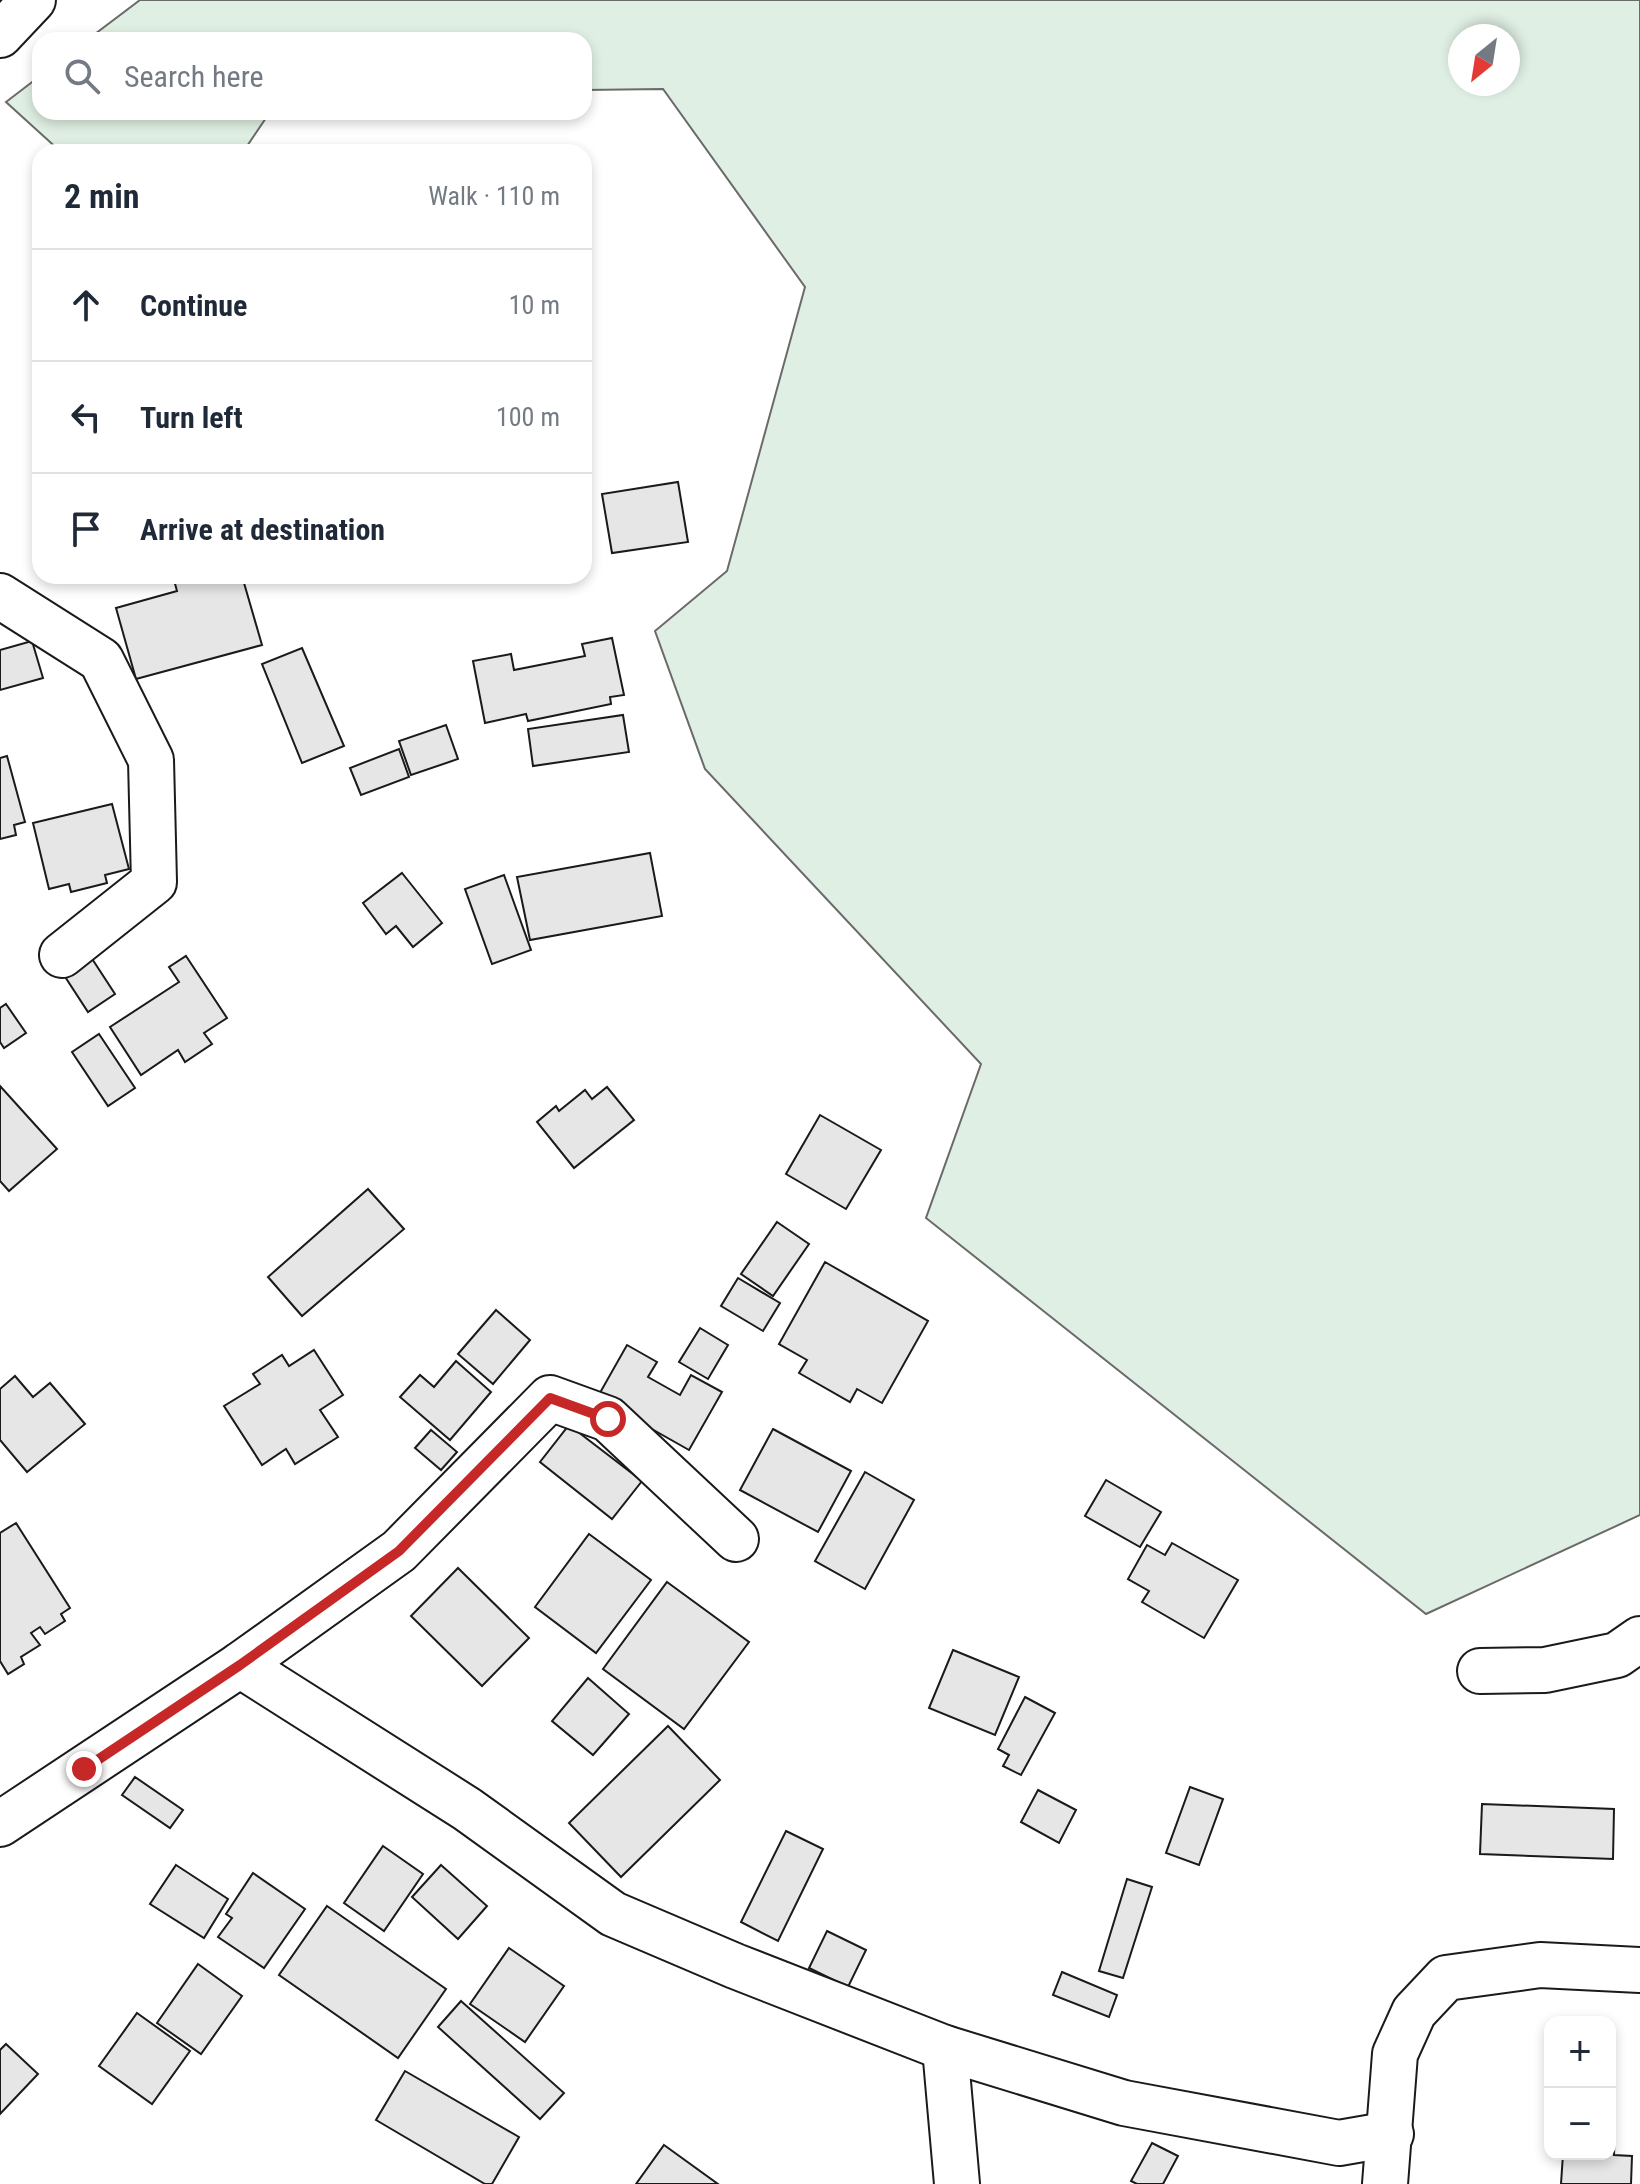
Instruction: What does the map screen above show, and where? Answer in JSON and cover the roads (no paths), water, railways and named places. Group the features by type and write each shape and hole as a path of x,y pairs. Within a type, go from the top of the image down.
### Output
{"street":[{"path":"0,35 33,0"},
{"path":"0,596 101,660 151,760 154,882 62,955"},
{"path":"0,1824 240,1665 399,1551 550,1398 608,1419 736,1539"},
{"path":"1480,1671 1545,1670 1617,1655 1640,1639"},
{"path":"240,1665 467,1809 613,1914 735,1966 945,2048 1124,2103 1339,2143 1391,2134"},
{"path":"1385,2184 1395,2054 1414,2012 1446,1978 1540,1965 1640,1970"},
{"path":"945,2048 957,2184"}]}
